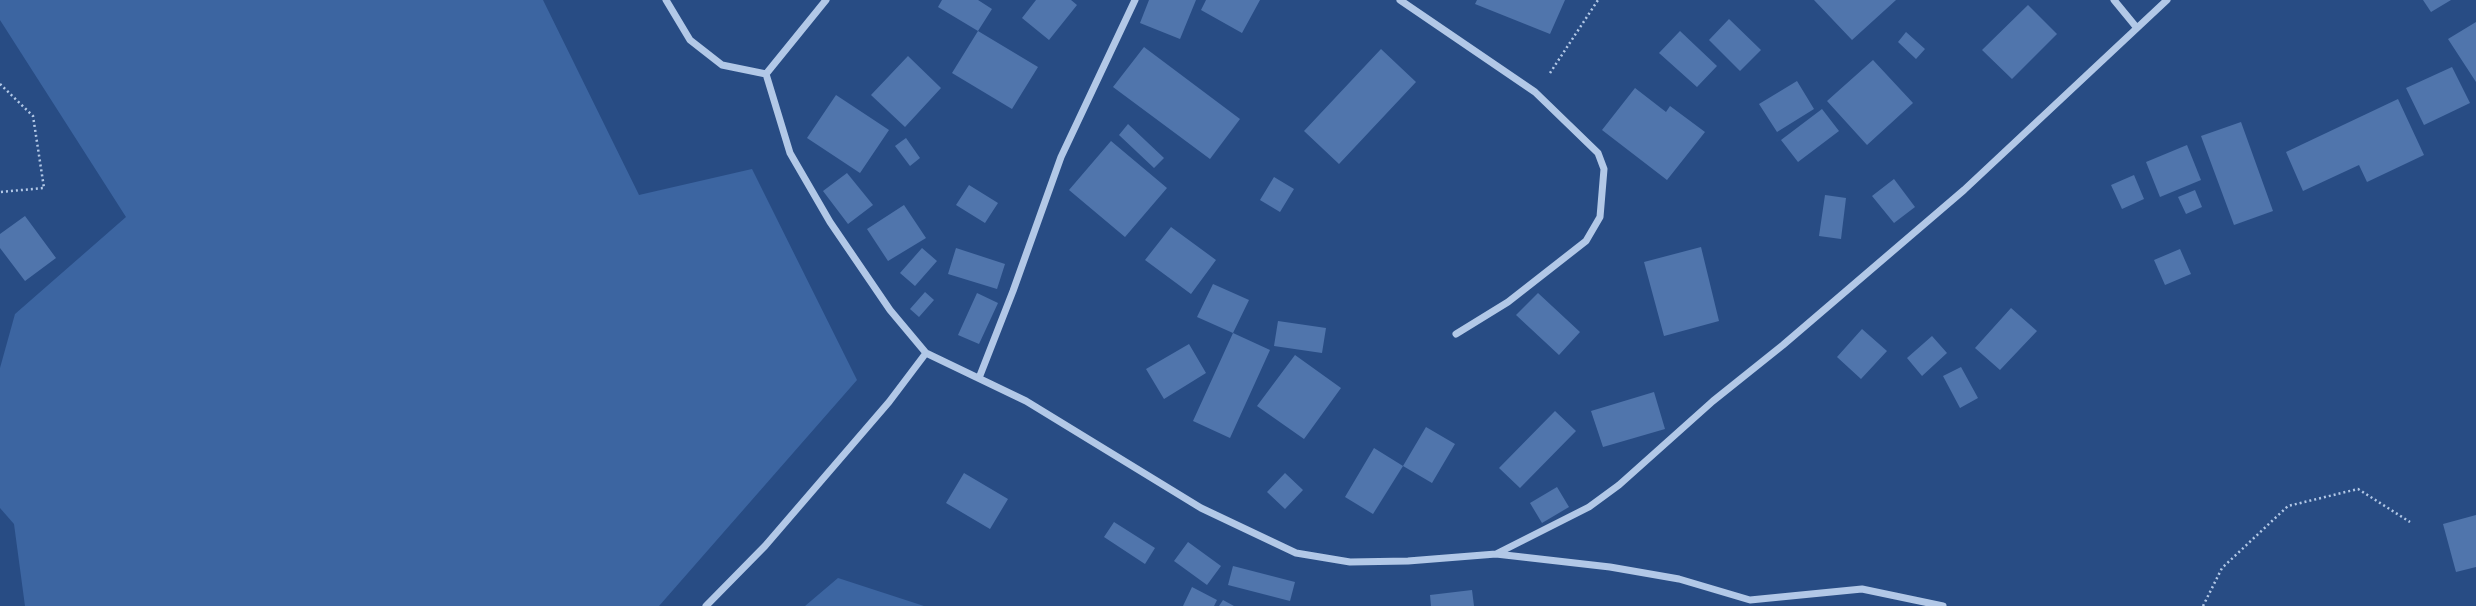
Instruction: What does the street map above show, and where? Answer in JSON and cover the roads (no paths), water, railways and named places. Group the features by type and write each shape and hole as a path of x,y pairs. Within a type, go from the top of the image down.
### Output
{"street":[{"path":"666,0 690,40 722,65 766,74"},
{"path":"766,74 826,0"},
{"path":"979,378 1061,158 1135,0"},
{"path":"1400,0 1535,92 1598,154 1604,169 1600,217 1586,241 1508,302 1456,334"},
{"path":"2114,0 2137,28"},
{"path":"1496,554 1589,507 1619,485 1713,401 1783,345 1964,190 2167,0"},
{"path":"766,74 790,152 830,222 890,310 926,353 1026,401 1201,508 1296,552 1350,562 1408,561 1496,554 1610,567 1679,579 1750,600 1862,589 1943,606"},
{"path":"706,606 770,540 889,402 926,353"}]}
